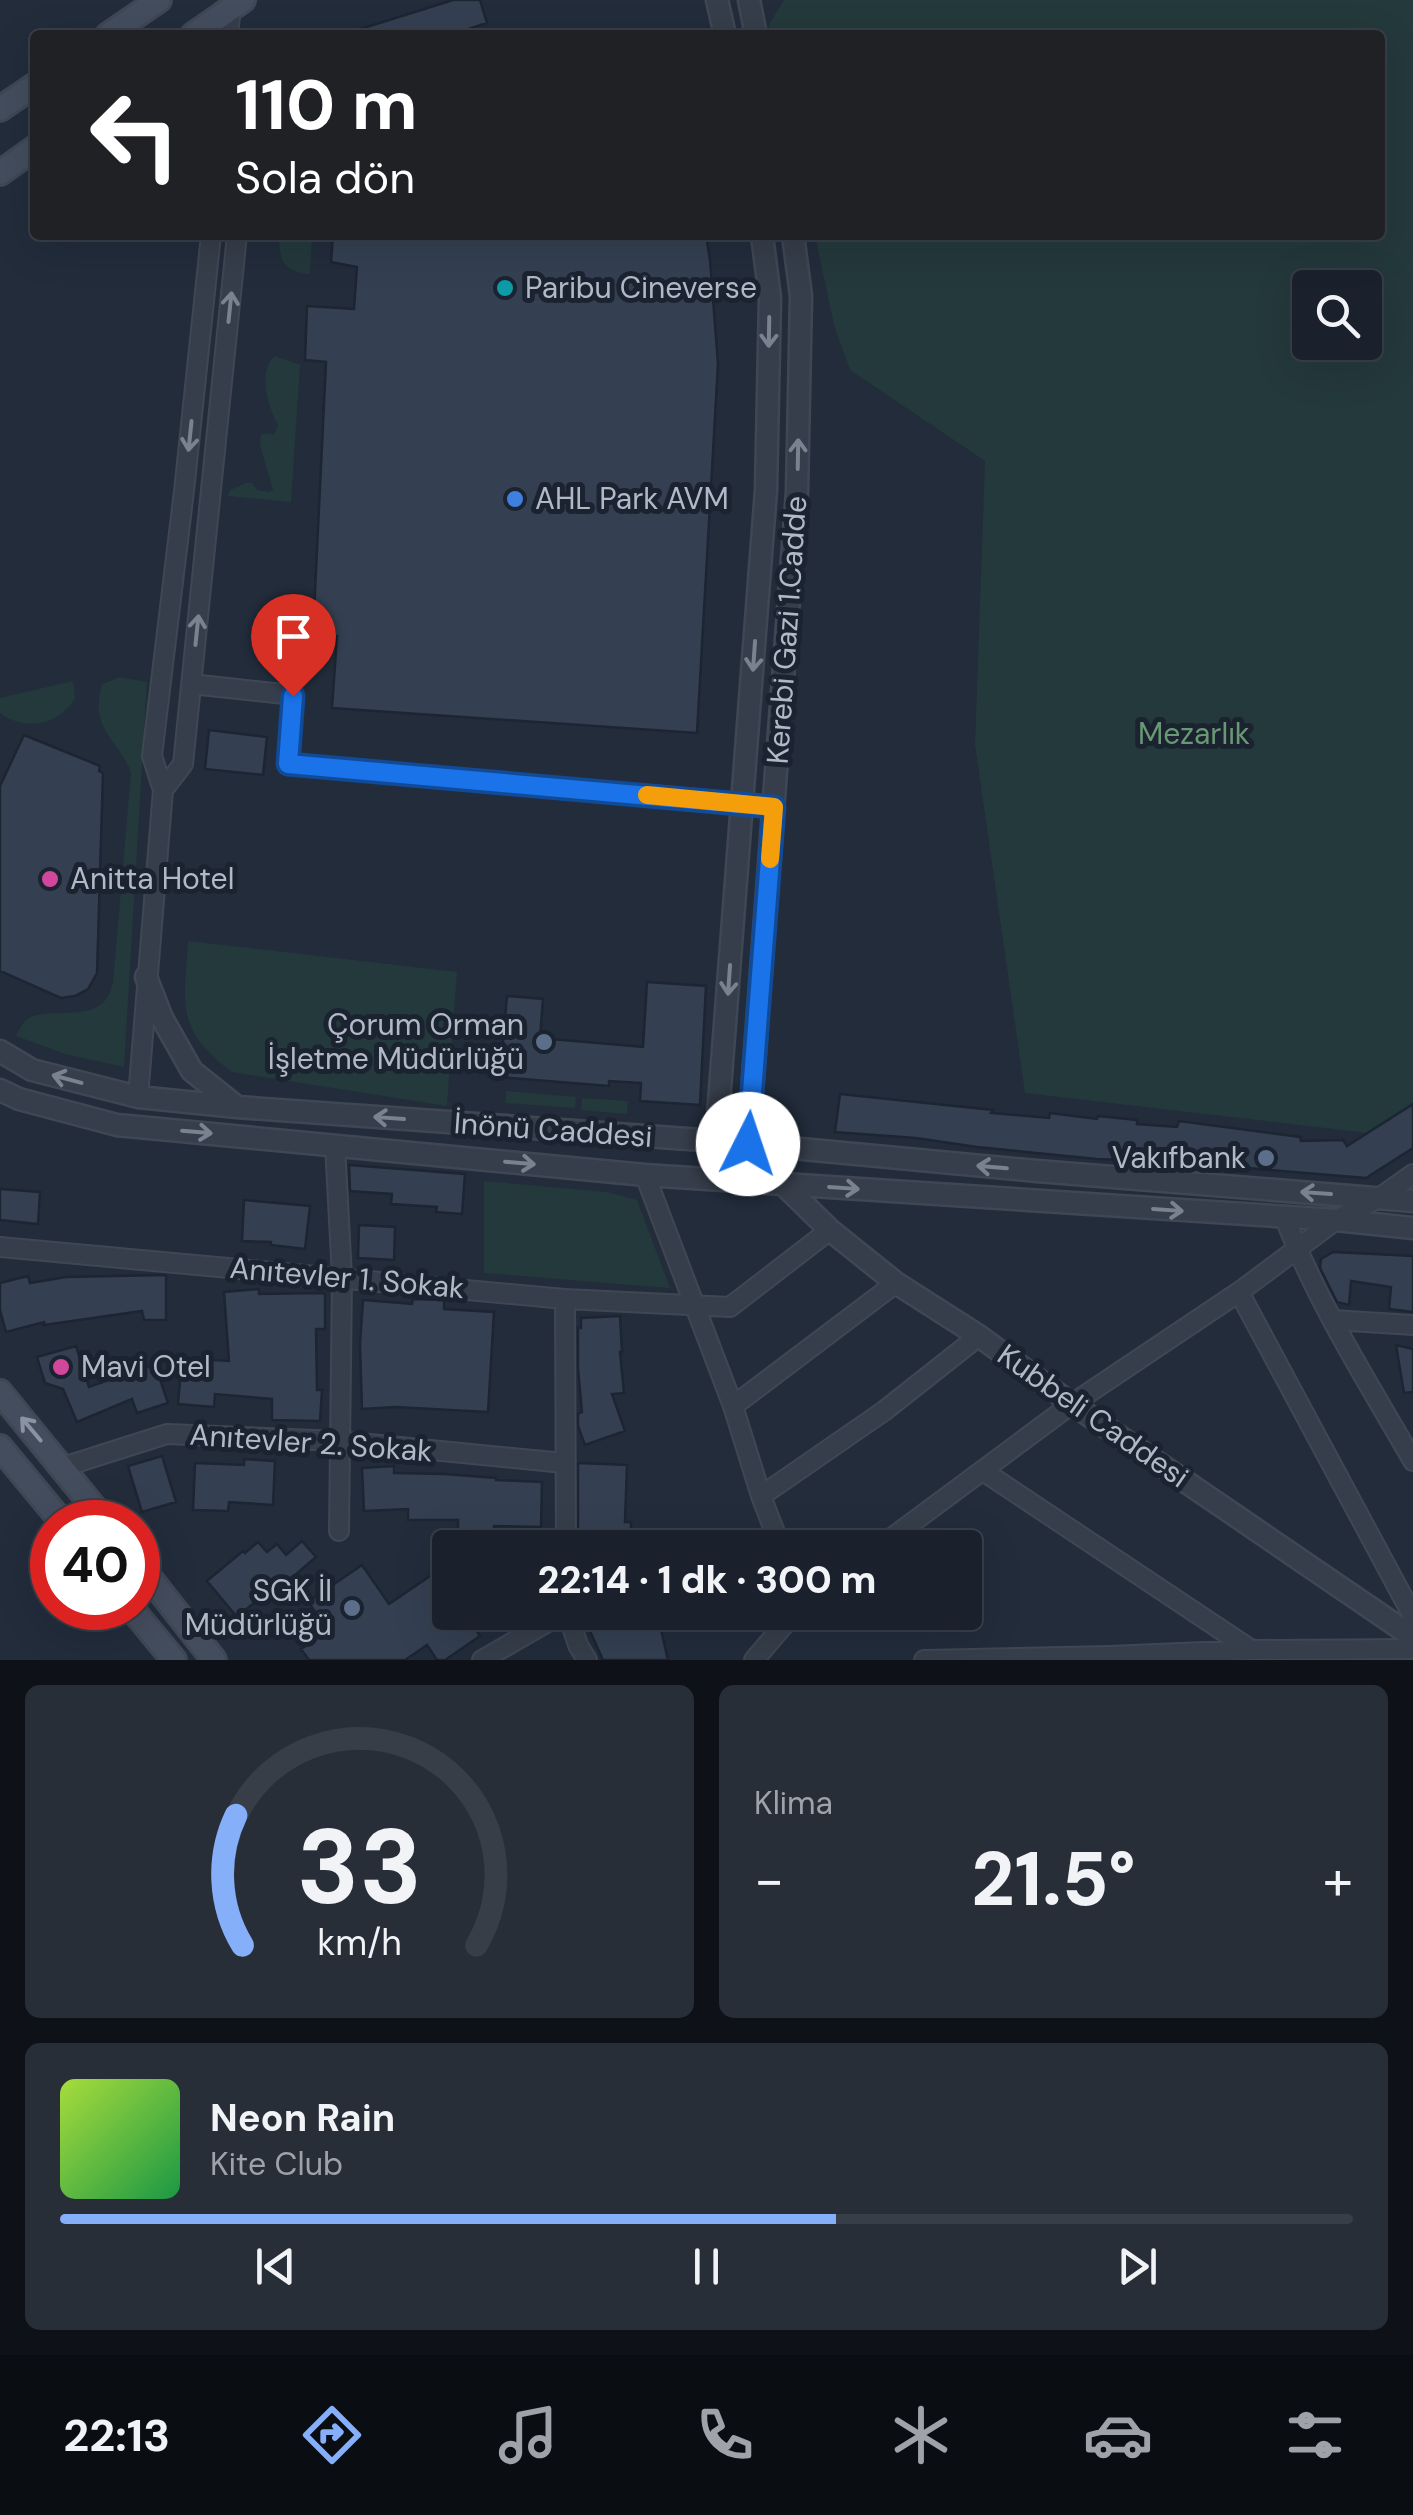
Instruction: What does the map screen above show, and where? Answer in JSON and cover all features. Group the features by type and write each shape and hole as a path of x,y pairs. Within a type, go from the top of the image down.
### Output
{"main road":[{"path":"115,30 159,0"},
{"path":"200,30 237,4"},
{"path":"0,110 30,89"},
{"path":"0,173 30,152"},
{"path":"0,1392 88,1500"},
{"path":"0,1447 44,1500"},
{"path":"160,1591 214,1660"},
{"path":"149,1630 173,1659"}],"street":[{"path":"717,0 724,30"},
{"path":"749,0 755,30"},
{"path":"229,30 237,4"},
{"path":"138,1098 163,790 152,756 210,240"},
{"path":"163,790 183,764 236,240"},
{"name":"Kerebi Gazi 1.Cadde","path":"716,1141 766,490 770,298 763,240"},
{"name":"Kerebi Gazi 1.Cadde","path":"748,1144 797,492 801,296 794,240"},
{"path":"191,684 293,696 288,764 774,807"},
{"path":"146,977 162,1018 192,1071 238,1107"},
{"name":"İnönü Caddesi","path":"0,1052 32,1070 138,1098 716,1141 1413,1201"},
{"name":"İnönü Caddesi","path":"0,1090 19,1099 117,1125 645,1175 1413,1228"},
{"path":"335,1145 342,1277 339,1531"},
{"path":"902,1530 1072,1404 1239,1292 1336,1220 1379,1198 1413,1174"},
{"path":"645,1175 733,1406 774,1530"},
{"name":"Kubbeli Caddesi","path":"783,1184 830,1230 896,1283 979,1336 1413,1637"},
{"path":"1285,1218 1296,1250 1413,1462"},
{"name":"Anıtevler 1. Sokak","path":"0,1247 564,1299 730,1307 830,1230"},
{"path":"733,1406 896,1283"},
{"path":"1239,1292 1413,1616"},
{"path":"564,1299 566,1530"},
{"path":"1333,1320 1413,1325"},
{"path":"761,1496 884,1411 979,1336"},
{"name":"Anıtevler 2. Sokak","path":"62,1468 167,1434 339,1441 564,1463"},
{"path":"983,1470 1251,1650"},
{"path":"482,1660 534,1630"},
{"path":"573,1630 588,1660"},
{"path":"754,1660 779,1630"},
{"path":"924,1660 1101,1658 1251,1650 1413,1650"}],"green space":[{"name":"Mezarlık","path":"784,0 1413,0 1413,1103 1368,1133 1025,1093 975,745 985,461 850,370 834,325 816,240 1385,240 1385,30 770,30 769,24"},
{"path":"279,240 312,240 310,274 288,267 280,252"},
{"path":"275,356 300,365 291,502 228,496 230,490 246,483 252,483 257,490 273,490 260,445 261,434 274,434 278,425 265,380"},
{"path":"120,677 147,682 124,1067 65,1054 16,1036 31,1017 81,1012 100,1005 113,983 131,772 102,722 99,699 102,684"},
{"path":"73,681 75,698 51,720 30,724 0,713 0,698"},
{"path":"188,941 457,972 447,1106 232,1072 192,1029 185,999"},
{"path":"506,1091 576,1097 575,1108 505,1103"},
{"path":"582,1098 628,1101 627,1114 581,1110"},
{"path":"484,1181 607,1192 637,1200 670,1288 484,1273"}],"building":[{"path":"453,0 480,0 487,23 465,30 357,30"},
{"name":"AHL Park AVM","path":"333,240 707,240 718,364 697,733 332,708 337,636 313,633 326,362 305,360 307,306 354,309 357,267 331,262"},
{"path":"209,730 267,737 263,775 205,769"},
{"name":"Anitta Hotel","path":"24,735 100,766 103,773 97,973 88,989 75,996 61,998 0,971 0,786"},
{"path":"647,982 706,986 700,1105 640,1101 641,1083 609,1081 609,1086 500,1077 507,996 543,999 540,1038 643,1047"},
{"path":"840,1094 1049,1118 1050,1113 1097,1119 1098,1116 1177,1127 1179,1121 1300,1137 1301,1141 1343,1140 1347,1146 1413,1104 1413,1148 1366,1178 1097,1159 835,1132"},
{"path":"349,1165 465,1174 462,1214 436,1212 437,1207 391,1204 392,1194 350,1191"},
{"path":"0,1189 40,1192 38,1224 0,1220"},
{"path":"244,1200 310,1206 305,1249 242,1241"},
{"path":"359,1225 395,1227 394,1260 358,1258"},
{"path":"1333,1252 1413,1256 1413,1312 1389,1309 1391,1287 1351,1281 1349,1305 1337,1302 1320,1268 1321,1259"},
{"path":"166,1275 166,1320 144,1320 142,1311 44,1322 6,1332 0,1310 0,1283 28,1276 30,1283 66,1277"},
{"path":"259,1289 259,1294 325,1293 325,1329 316,1329 317,1390 322,1390 320,1421 272,1420 272,1399 215,1394 214,1407 178,1404 182,1358 229,1361 224,1292"},
{"path":"413,1299 444,1300 444,1309 494,1312 488,1412 362,1409 363,1300 412,1304"},
{"path":"620,1316 624,1393 612,1394 625,1431 585,1445 578,1426 578,1414 582,1412 578,1328 581,1318"},
{"path":"1396,1345 1413,1349 1413,1392 1404,1393"},
{"path":"76,1346 89,1387 155,1364 168,1403 137,1413 132,1399 77,1422 63,1389 45,1383 37,1357"},
{"path":"162,1456 176,1502 160,1507 160,1500 138,1500 128,1466"},
{"path":"244,1459 275,1461 273,1505 229,1502 228,1511 193,1510 195,1463 244,1465"},
{"path":"578,1463 627,1465 625,1522 631,1522 631,1530 578,1530"},
{"path":"394,1466 394,1473 542,1482 541,1527 458,1530 458,1520 408,1520 408,1509 364,1511 362,1468"},
{"path":"302,1541 316,1557 265,1601 262,1596 237,1617 207,1581 258,1542 267,1552 277,1544 286,1555"},
{"name":"SGK İl Müdürlüğü","path":"362,1565 389,1604 432,1575 432,1630 476,1630 480,1636 445,1660 437,1660 427,1645 405,1660 309,1660 301,1649 315,1640 310,1632 319,1626 313,1617 317,1614 308,1602"},
{"path":"589,1630 661,1630 668,1660 603,1660"}],"slow traffic":[{"path":"647,795 774,807 770,859"}],"place":[{"name":"Paribu Cineverse","path":"505,288"},
{"name":"AHL Park AVM","path":"515,499"},
{"name":"Anitta Hotel","path":"50,879"},
{"name":"Çorum Orman İşletme Müdürlüğü","path":"544,1042"},
{"name":"Vakıfbank","path":"1266,1158"},
{"name":"Mavi Otel","path":"61,1367"},
{"name":"SGK İl Müdürlüğü","path":"352,1608"}],"route":[{"path":"293,696 288,764 774,807 748,1144"}]}
